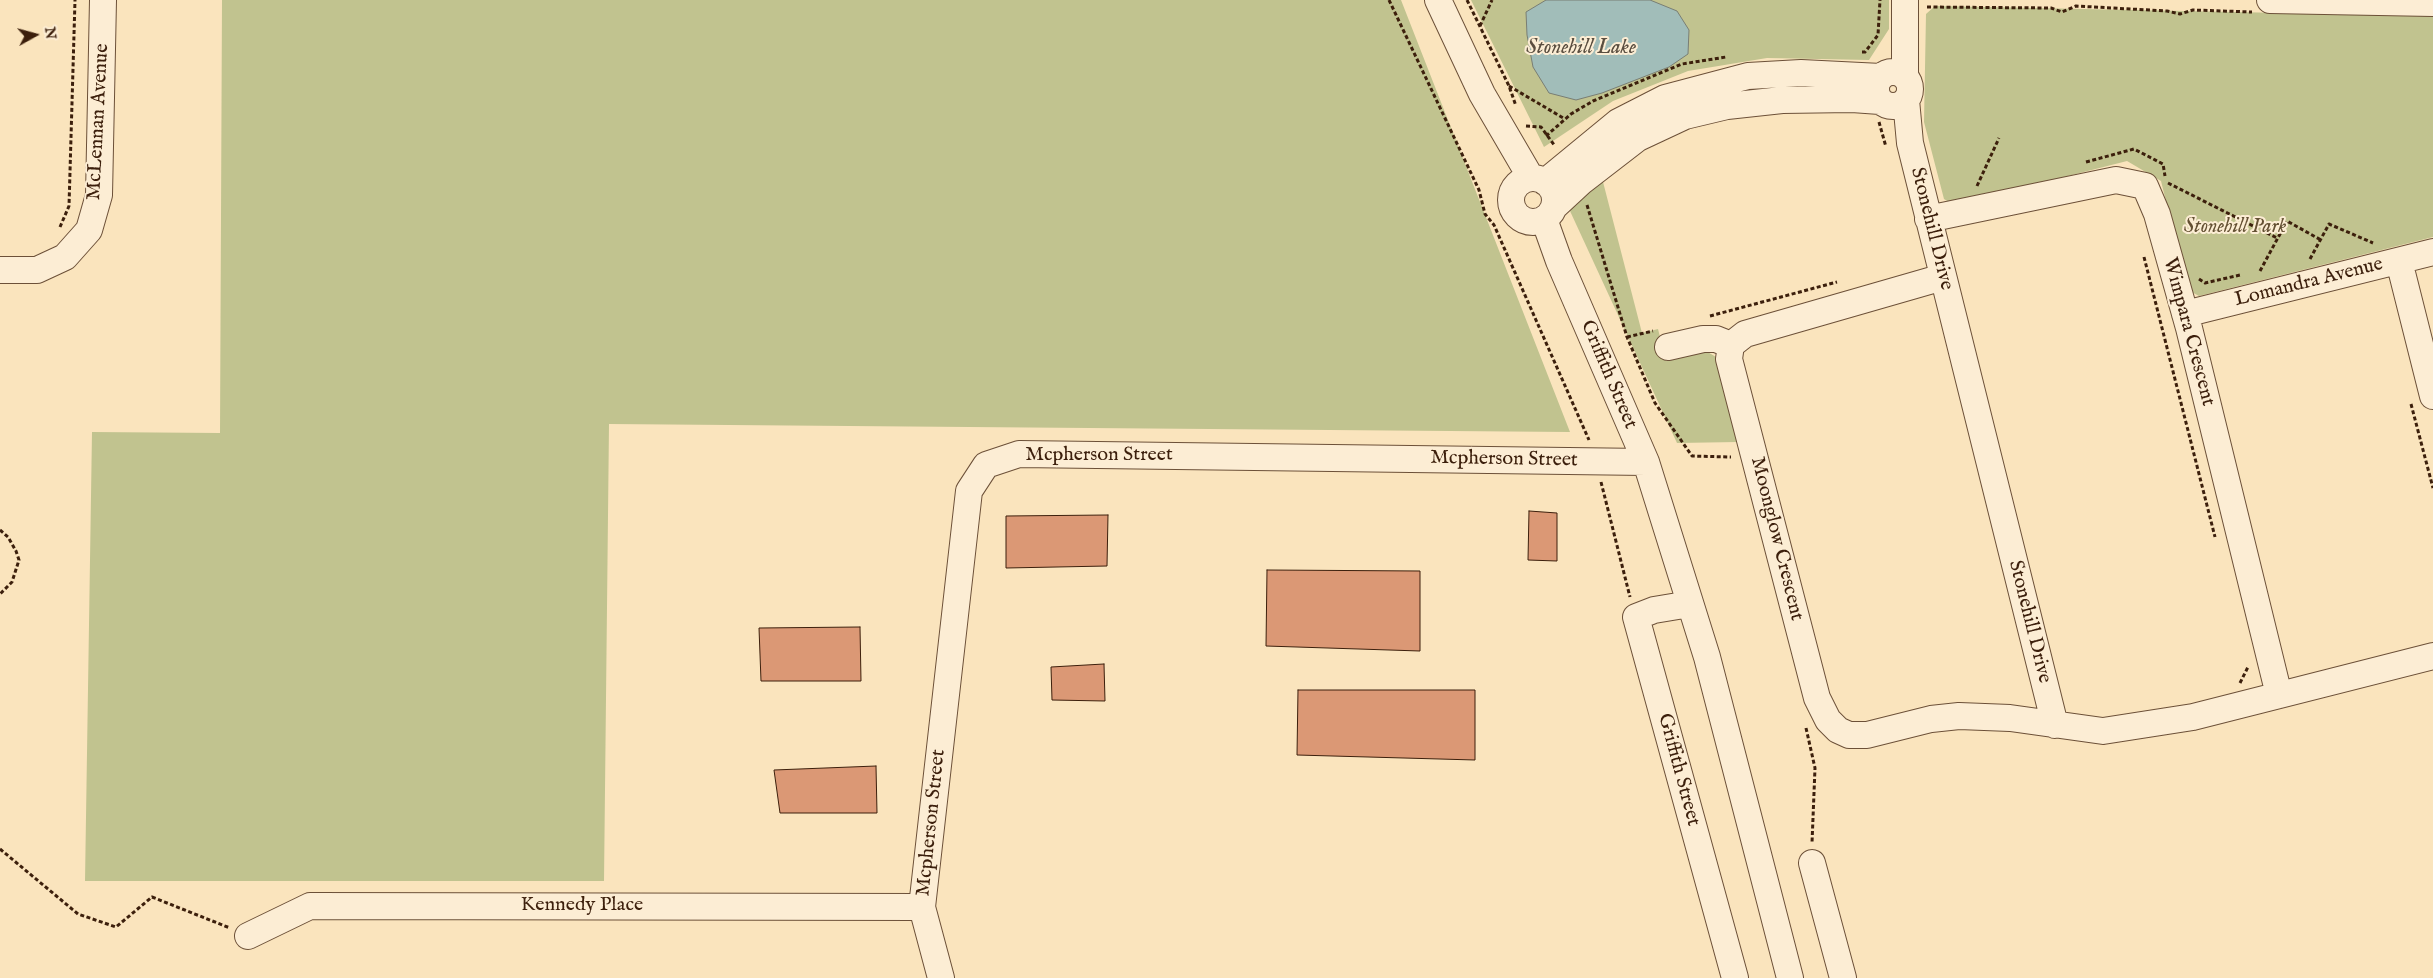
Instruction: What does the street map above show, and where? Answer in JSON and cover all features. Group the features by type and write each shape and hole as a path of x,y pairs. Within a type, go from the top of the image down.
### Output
{"street":[{"name":"McLennan Avenue","path":"0,270 37,270 65,257 89,230 99,195 104,0"},
{"path":"1438,0 1482,94 1530,183"},
{"path":"2266,6 2356,1 2433,4"},
{"name":"Stonehill Drive","path":"1914,3 1904,29 1889,93 1898,146 1928,219 2055,725"},
{"path":"1575,172 1530,183 1511,202 1513,211 1520,218 1544,216 1575,172 1618,122 1665,98 1702,86 1748,76 1801,73 1889,93"},
{"name":"Wimpara Crescent","path":"1928,219 2116,180 2145,186 2157,214 2185,314 2279,696"},
{"name":"Griffith Street","path":"1530,183 1554,193 1544,216 1559,262 1646,462 1709,667 1790,978"},
{"name":"Lomandra Avenue","path":"2185,314 2433,252"},
{"path":"2399,261 2421,396"},
{"path":"1662,339 1716,339 1731,345 1745,334 1943,277"},
{"name":"Moonglow Crescent","path":"1731,345 1729,359 1819,705 1828,720 1838,730 1849,735 1868,735 1914,723 1959,716 2010,718 2055,725"},
{"name":"Mcpherson Street","path":"940,978 922,907 969,492 986,465 1019,454 1646,462"},
{"path":"1636,617 1654,610 1690,604"},
{"name":"Griffith Street","path":"1636,617 1735,978"},
{"path":"2055,725 2103,732 2193,717 2433,656"},
{"path":"1812,863 1843,978"},
{"name":"Kennedy Place","path":"248,936 310,906 922,907"}],"path":[{"path":"56,234 65,219 69,206 75,0"},
{"path":"1389,0 1479,190 1485,214 1494,225 1598,461 1602,491 1636,617"},
{"path":"1467,0 1509,86 1518,110"},
{"path":"1480,27 1492,0"},
{"path":"1914,3 2051,8 2062,12 2076,6 2166,11 2180,14 2192,10 2266,6"},
{"path":"1509,86 1565,119"},
{"path":"1889,93 1880,123 1898,146"},
{"path":"1524,126 1542,127 1546,136 1575,172 1627,337 1655,403 1692,456 1738,457"},
{"path":"1985,187 1976,189 1999,138"},
{"path":"2078,164 2134,150 2162,164 2169,193"},
{"path":"2167,183 2277,238"},
{"path":"2260,271 2287,221 2321,240"},
{"path":"2303,261 2312,259 2329,224 2371,244 2379,242"},
{"path":"2143,252 2217,545"},
{"path":"2250,273 2268,269"},
{"path":"2193,275 2205,283 2241,275"},
{"path":"1704,317 1838,282"},
{"path":"1627,337 1662,339"},
{"path":"2421,396 2433,488"},
{"path":"0,530 8,537 16,550 19,560 12,582 0,594"},
{"path":"2230,685 2240,683 2249,669 2246,660"},
{"path":"1803,719 1815,768 1812,863"},
{"path":"0,849 78,914 116,927 152,897 248,936"}],"green space":[{"path":"222,0 1401,0 1570,432 609,424 604,881 85,881 92,432 220,433"},
{"path":"1471,0 1889,0 1889,29 1869,60 1767,58 1688,71 1613,101 1544,147"},
{"name":"Stonehill Park","path":"1935,6 2433,16 2433,237 2199,296 2188,290 2161,181 2127,161 1954,205 1944,199 1924,122 1926,14"},
{"path":"1602,178 1642,333 1658,329 1666,361 1706,351 1716,357 1738,442 1677,443 1570,211 1580,194"}],"water":[{"name":"Stonehill Lake","path":"1546,0 1650,0 1677,11 1689,30 1688,54 1669,67 1602,93 1576,100 1549,93 1533,67 1527,35 1526,12"}],"building":[{"path":"1529,511 1557,513 1557,561 1528,560"},
{"path":"1108,515 1107,566 1006,568 1006,516"},
{"path":"1267,570 1420,571 1420,651 1266,646"},
{"path":"860,627 861,681 761,681 759,628"},
{"path":"1104,664 1105,701 1052,700 1051,667"},
{"path":"1298,690 1475,690 1475,760 1297,755"},
{"path":"876,766 877,813 780,813 774,770"}]}
